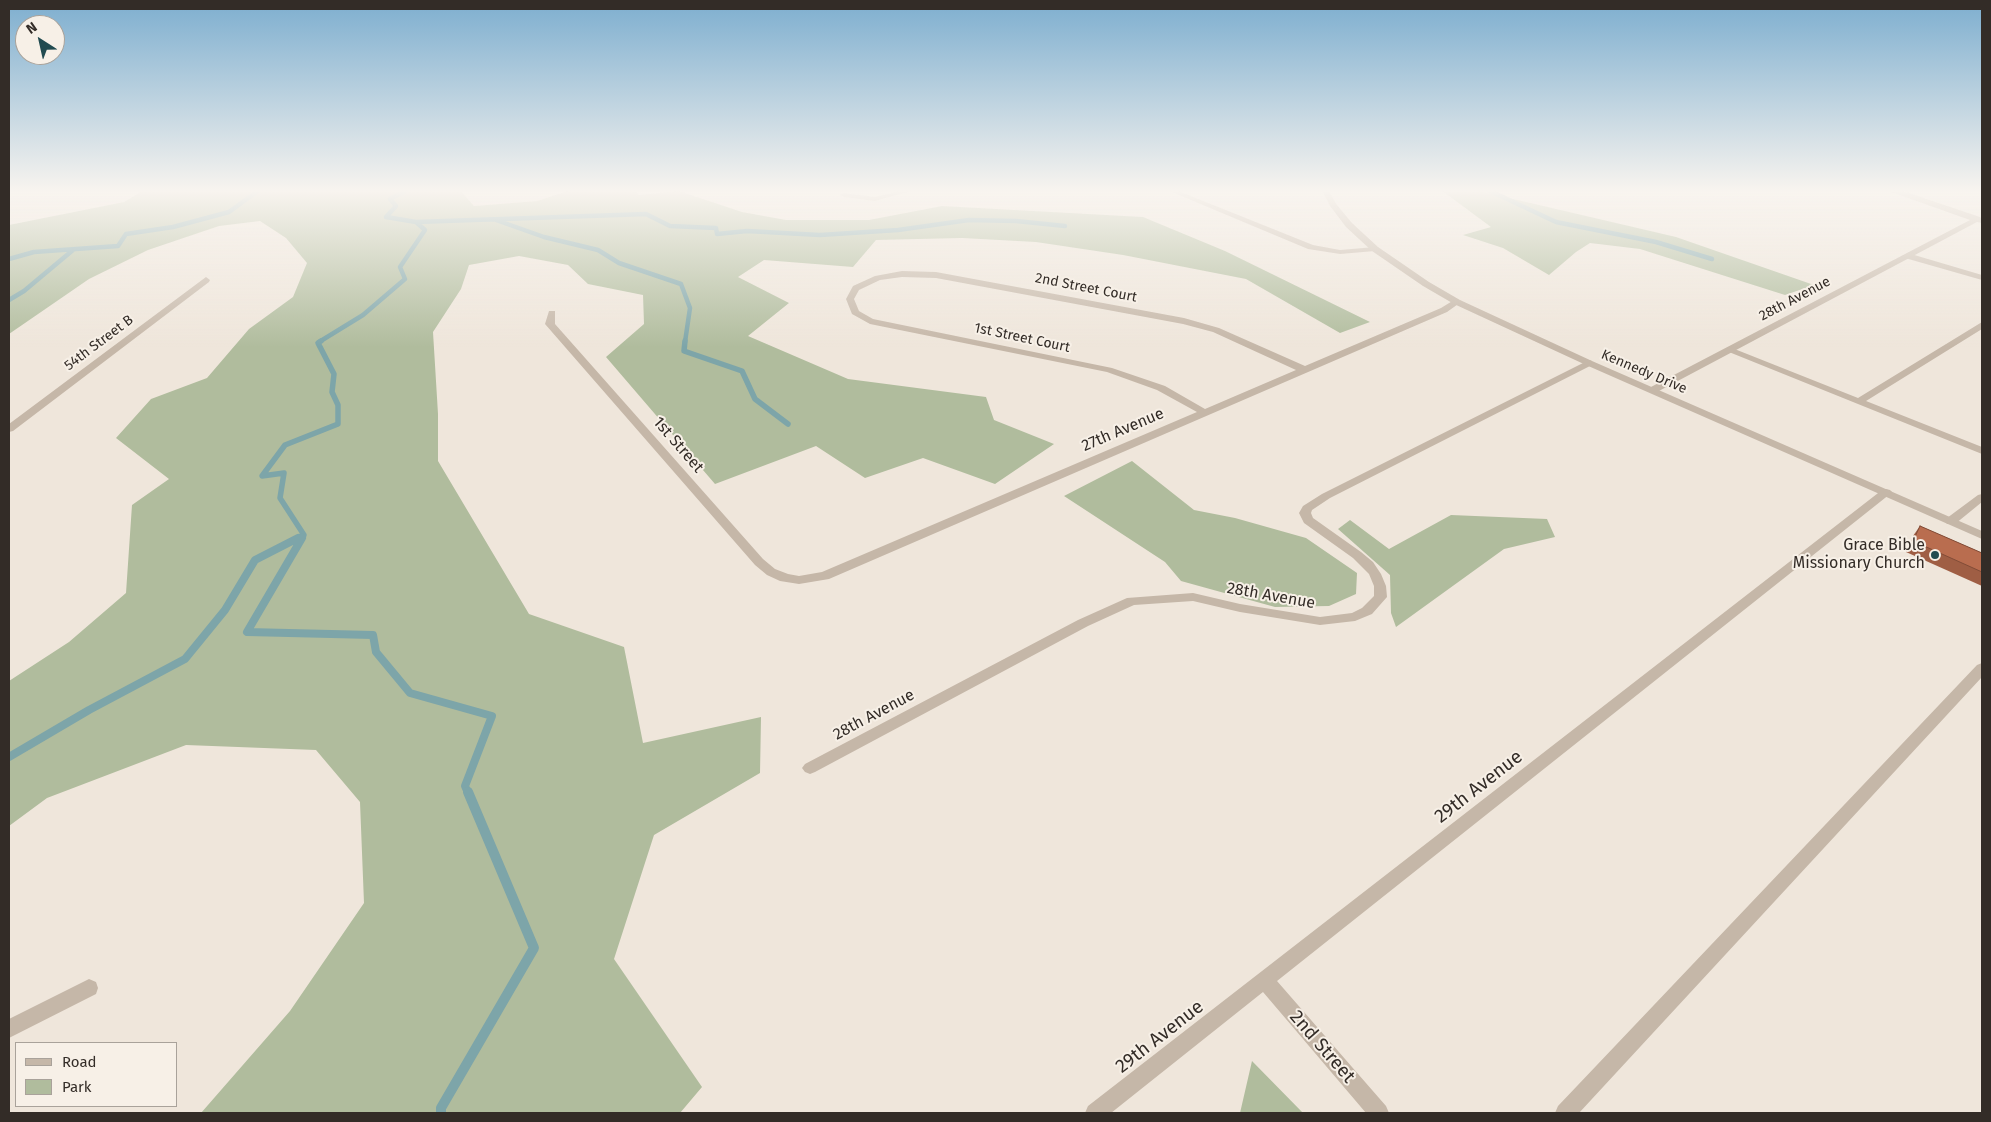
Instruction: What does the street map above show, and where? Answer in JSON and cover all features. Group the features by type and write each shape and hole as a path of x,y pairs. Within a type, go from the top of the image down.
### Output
{"street":[{"path":"1300,242 1311,247 1340,252 1375,249"},
{"name":"Kennedy Drive","path":"1368,242 1426,284 1457,302 1589,363 1982,534"},
{"name":"28th Avenue","path":"1653,390 1935,242"},
{"path":"1908,256 1982,278"},
{"name":"2nd Street Court","path":"856,288 869,281 889,276 919,274 1057,296 1201,325 1305,370"},
{"name":"54th Street B","path":"9,429 206,280"},
{"name":"1st Street Court","path":"856,288 850,299 851,307 855,312 870,321 1109,370 1161,388 1206,413"},
{"name":"27th Avenue","path":"799,580 825,576 1444,310 1457,302"},
{"name":"1st Street","path":"552,313 550,324 759,562 771,572 785,578 799,580"},
{"path":"1858,402 1982,325"},
{"path":"1729,350 1982,451"},
{"name":"28th Avenue","path":"810,768 1083,623 1132,601 1193,597 1258,611 1320,621 1355,617 1367,611 1380,597 1380,586 1375,574 1369,565 1357,555 1308,520 1305,513 1307,508 1326,496 1589,363"},
{"name":"29th Avenue","path":"1094,1113 1265,981 1886,492"},
{"path":"1951,521 1982,497"},
{"path":"1565,1113 1982,668"},
{"name":"2nd Street","path":"1265,981 1379,1113"},
{"path":"9,1030 89,988"}],"green space":[{"path":"9,242 171,242 148,250 89,279 9,334"},
{"path":"290,242 874,242 853,267 764,260 738,277 789,303 748,336 848,379 986,397 994,420 1054,444 995,484 923,458 865,478 816,446 715,484 606,357 644,324 643,295 588,284 568,265 519,256 469,265 461,289 433,332 438,414 438,461 529,614 624,647 643,743 761,717 760,773 654,835 614,959 702,1087 680,1113 201,1113 290,1011 364,903 360,802 316,750 186,745 47,798 9,826 9,681 69,642 126,593 132,505 169,479 116,438 151,399 207,378 249,329 293,297 307,263"},
{"path":"1038,242 1204,242 1370,322 1340,333 1246,279 1123,255"},
{"path":"1486,242 1691,242 1814,285 1785,295 1640,249 1590,243 1576,252 1549,275 1503,248"},
{"path":"1132,461 1194,510 1235,518 1306,538 1357,573 1356,594 1329,606 1275,607 1181,581 1165,562 1064,496"},
{"path":"1451,515 1547,519 1555,537 1504,549 1396,627 1391,613 1390,575 1338,529 1350,520 1389,549"},
{"path":"1252,1061 1303,1113 1240,1113"}],"building":[{"path":"1920,526 1982,553 1982,572 1913,541"}],"waterway":[{"path":"9,259 34,252 118,246 120,242"},
{"path":"319,342 363,315 405,279 400,267 417,242"},
{"path":"566,242 598,250 619,263 681,284 690,308 685,342"},
{"path":"1657,242 1712,259"},
{"path":"9,300 24,291 73,250"},
{"path":"302,539 304,535 280,498 284,473 262,476 285,445 338,424 338,405 332,392 334,374 318,343 321,341"},
{"path":"685,341 684,351 742,371 755,399 788,424"},
{"path":"295,539 303,535"},
{"path":"9,757 89,710 185,659 225,610 255,560 298,538"},
{"path":"302,538 247,632 373,635 376,652 410,693 492,716 465,786 468,793"},
{"path":"441,1113 441,1108 534,948 468,792"}],"place":[{"name":"Grace Bible Missionary Church","path":"1935,555"}]}
